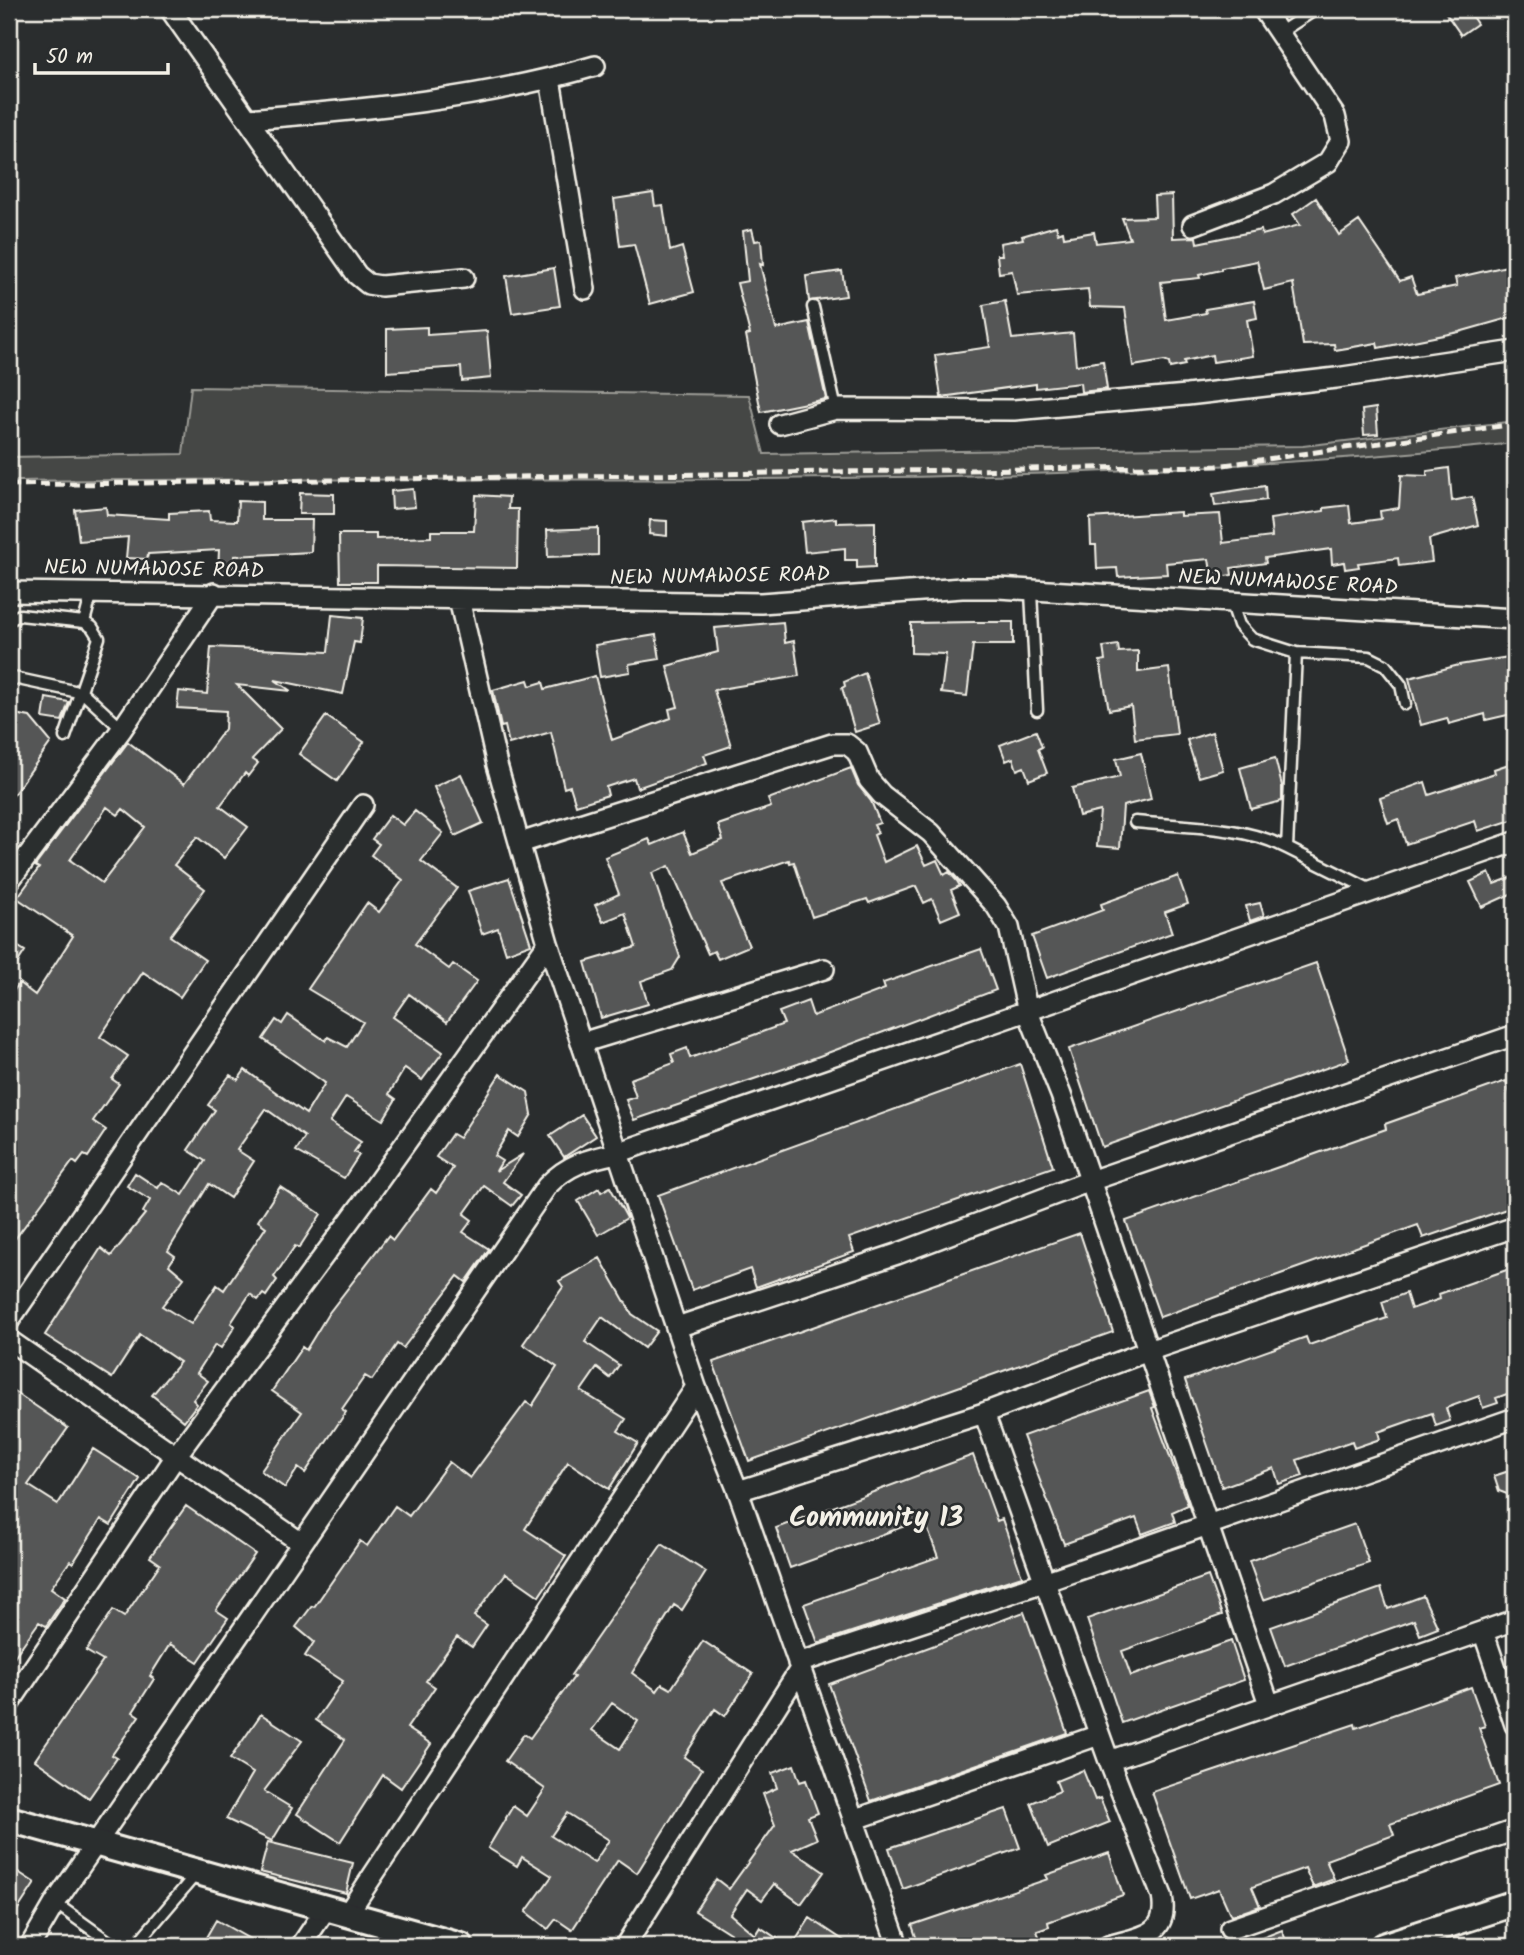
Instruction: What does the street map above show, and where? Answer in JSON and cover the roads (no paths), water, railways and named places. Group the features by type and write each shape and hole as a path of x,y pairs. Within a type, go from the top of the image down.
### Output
{"street":[{"path":"170,9 358,275 368,284 381,286 464,278"},
{"path":"1193,225 1274,194 1328,162 1341,141 1335,116 1263,9"},
{"path":"247,119 353,111 550,79 595,66"},
{"path":"550,79 584,289"},
{"path":"780,424 836,409 1041,408 1336,378 1515,351"},
{"name":"NEW NUMAWOSE ROAD","path":"9,592 92,591 761,603 962,588 1232,604 1295,604 1515,620"},
{"path":"9,881 122,729 214,593"},
{"path":"459,599 497,765 548,943 695,1387 738,1491 898,1946"},
{"path":"520,843 832,744 847,744 857,752 869,780 882,795 930,833 996,906 1009,927 1028,1012 1061,1095 1269,1704"},
{"path":"9,1321 363,805"},
{"path":"30,1946 55,1903 300,1542 547,1186 560,1173 579,1161 617,1153 1515,842"},
{"path":"9,1704 176,1456 365,1200 548,943"},
{"path":"581,1043 824,969"},
{"path":"677,1327 897,1254 1090,1181 1515,1037"},
{"path":"738,1491 984,1413 1148,1351 1515,1227"},
{"path":"9,1340 300,1542"},
{"path":"301,1946 337,1910 695,1387"},
{"path":"984,1413 1109,1761 1162,1896 1165,1912 1161,1924 1152,1933 1108,1946"},
{"path":"625,1946 799,1666 1515,1418"},
{"path":"1109,1761 1515,1620"},
{"path":"1483,1631 1515,1725"},
{"path":"853,1820 1100,1735"},
{"path":"9,1819 461,1946"},
{"path":"1230,1929 1515,1830"},
{"path":"1383,1946 1515,1903"}],"lane":[{"path":"1279,33 1316,9"},
{"path":"813,307 836,409"},
{"path":"84,622 92,591"},
{"path":"1031,592 1037,710"},
{"path":"1232,604 1245,634 1252,639 1296,653 1369,657 1385,665 1401,685 1405,704"},
{"path":"9,620 20,615 84,622 92,627 99,638 83,693 65,737"},
{"path":"1287,848 1296,653"},
{"path":"9,677 83,693 122,729"},
{"path":"1135,822 1236,832 1273,841 1374,891"},
{"path":"135,1946 198,1871"},
{"path":"55,1903 115,1946"}],"railway":[{"path":"9,485 1217,466 1515,424"}],"district":[{"name":"Community 13","path":"876,1518"}]}
